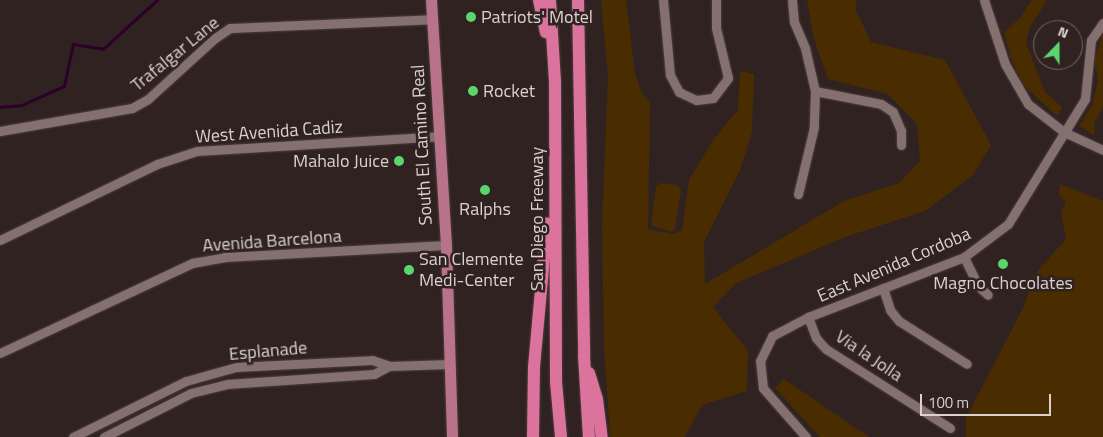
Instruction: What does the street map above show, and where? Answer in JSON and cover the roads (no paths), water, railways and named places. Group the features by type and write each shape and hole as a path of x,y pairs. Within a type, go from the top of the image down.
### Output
{"highway":[{"path":"539,0 555,81"},
{"name":"San Diego Freeway","path":"550,0 555,81 556,382 561,437"},
{"path":"578,0 584,356 589,437"},
{"path":"533,437 534,367 554,157"},
{"path":"584,356 597,399 602,437"}],"main road":[{"name":"South El Camino Real","path":"432,0 446,245 452,437"}],"street":[{"path":"663,0 674,85 688,97 706,100 720,92 728,78 716,28 716,0"},
{"path":"792,0 794,22 805,48 815,91 814,127 798,194"},
{"path":"984,0 1016,87 1028,104 1064,132 1103,150"},
{"name":"Trafalgar Lane","path":"0,131 132,108 148,99 230,28 433,19"},
{"name":"East Avenida Cordoba","path":"806,437 763,388 760,362 772,336 808,318 964,257 1008,224 1085,99 1091,40 1103,23"},
{"path":"815,91 881,104 894,112 900,131 901,145"},
{"name":"West Avenida Cadiz","path":"0,240 157,164 197,151 439,136"},
{"name":"Avenida Barcelona","path":"0,353 192,263 225,257 446,245"},
{"path":"964,257 978,286 988,295"},
{"path":"883,288 890,310 899,321 967,364"},
{"name":"Via la Jolla","path":"808,318 816,338 826,349 950,428"},
{"name":"Esplanade","path":"73,437 186,381 236,367 372,360 389,366 449,364"},
{"name":"Esplanade","path":"104,437 191,394 228,384 374,374 389,366"},
{"path":"186,381 191,394"}],"waterway":[{"path":"0,107 22,105 64,86 73,44 103,49 157,0"}],"place":[{"name":"Patriots' Motel","path":"471,17"},
{"name":"Rocket","path":"473,91"},
{"name":"Mahalo Juice","path":"399,161"},
{"name":"Ralphs","path":"485,190"},
{"name":"Magno Chocolates","path":"1003,264"},
{"name":"San Clemente Medi-Center","path":"409,270"}]}
